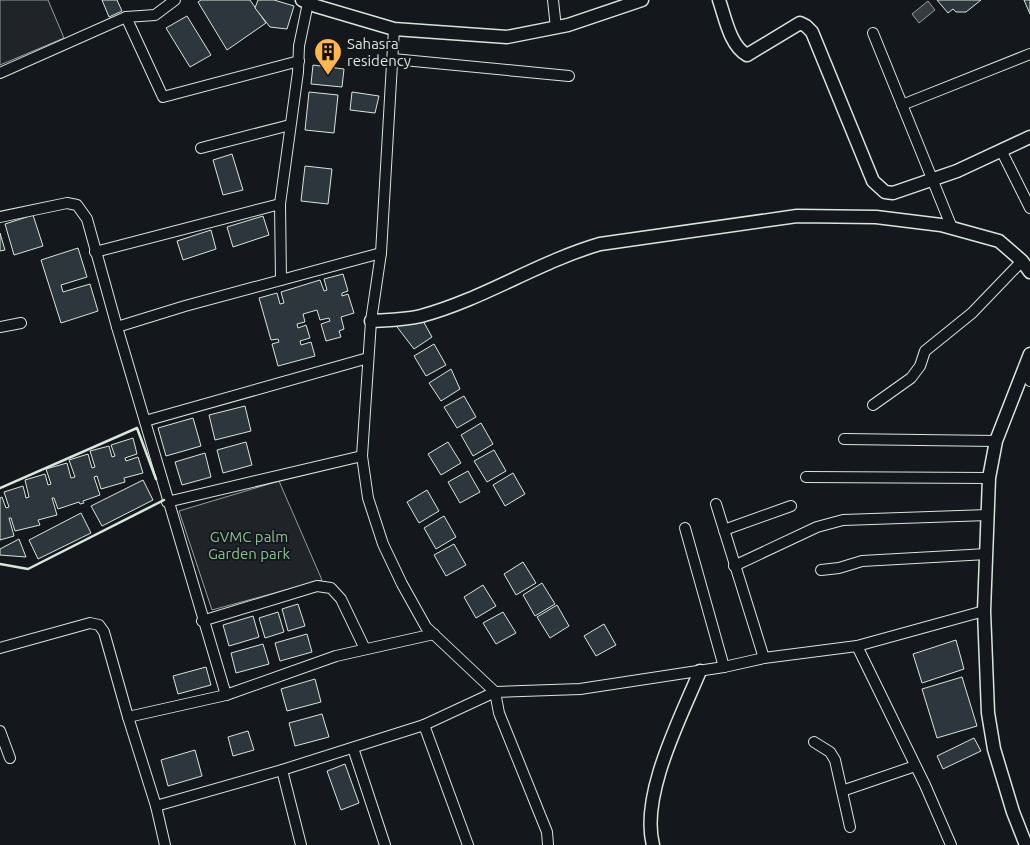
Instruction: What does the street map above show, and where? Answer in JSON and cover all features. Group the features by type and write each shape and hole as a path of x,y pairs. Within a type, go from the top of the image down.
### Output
{"street":[{"path":"0,73 126,17 155,14 175,0"},
{"path":"553,0 556,28"},
{"path":"281,280 280,204 305,1 394,29 507,37 556,28 618,4 642,0"},
{"path":"719,0 735,42 741,52 747,55 800,23 812,32 873,181 885,192 893,193 958,171 1030,137"},
{"path":"126,17 164,97 299,61"},
{"path":"394,29 381,253 371,321 362,456 368,498 383,544 402,584 426,627 495,692 499,713 547,832 548,845"},
{"path":"873,33 952,228"},
{"path":"902,105 1030,54"},
{"path":"393,59 569,76"},
{"path":"201,148 290,125"},
{"path":"1001,150 1030,208"},
{"path":"0,217 67,203 77,205 87,219 167,502 226,696"},
{"path":"95,252 280,204"},
{"path":"371,321 402,319 438,310 487,292 574,251 600,244 798,216 876,217 952,228 999,241 1022,261 1030,272"},
{"path":"117,327 381,253"},
{"path":"873,405 911,378 920,366 925,350 972,313 1022,261"},
{"path":"0,327 21,323"},
{"path":"1026,845 1013,812 994,749 988,713 984,611 989,478 996,442 1030,354"},
{"path":"145,421 368,358"},
{"path":"1024,366 1030,381"},
{"path":"844,440 996,442"},
{"path":"167,502 362,456"},
{"path":"806,477 989,478"},
{"path":"716,504 764,658"},
{"path":"724,530 791,506"},
{"path":"734,566 817,527 843,520 988,514"},
{"path":"685,528 724,667"},
{"path":"821,570 839,568 862,561 987,554"},
{"path":"202,621 317,586 331,588 341,599 364,649"},
{"path":"156,806 282,770 424,725 495,692 580,689 724,667 764,658 857,646 984,611"},
{"path":"0,648 90,623 99,625 104,632 156,806 165,843 153,845"},
{"path":"128,717 226,696 336,656 434,634"},
{"path":"857,646 952,845"},
{"path":"653,845 650,823 651,812 666,752 700,671"},
{"path":"424,725 468,845"},
{"path":"0,731 10,758"},
{"path":"814,742 830,752 835,760 850,827"},
{"path":"353,748 385,845"},
{"path":"842,791 915,766"},
{"path":"282,770 301,845"}],"green space":[{"path":"0,0 48,0 64,38 0,65"},
{"name":"GVMC palm Garden park","path":"279,481 322,580 212,610 179,511"}],"shaded area":[{"path":"928,1 935,10 919,23 912,14"}],"building":[{"path":"102,0 117,0 122,11 109,17"},
{"path":"201,0 250,0 266,23 227,50 198,2"},
{"path":"258,0 274,0 294,6 287,29 270,27 255,8"},
{"path":"937,0 981,0 966,12 956,12 953,9 948,13"},
{"path":"1024,0 1030,0 1030,14"},
{"path":"187,16 211,55 190,67 166,28"},
{"name":"Sahasra residency","path":"313,65 344,69 342,87 311,84"},
{"path":"309,92 338,95 334,133 305,130"},
{"path":"352,92 379,96 375,113 350,110"},
{"path":"232,154 243,190 223,195 213,160"},
{"path":"305,166 332,169 328,204 301,201"},
{"path":"33,215 43,246 14,255 5,224"},
{"path":"263,216 269,235 233,247 227,227"},
{"path":"211,230 216,249 183,260 177,241"},
{"path":"0,233 5,250 0,251"},
{"path":"78,248 87,277 61,285 63,292 90,284 98,311 61,323 41,260"},
{"path":"343,274 348,291 342,293 342,296 348,294 354,313 341,317 344,329 339,331 341,337 326,341 321,324 330,321 329,318 320,320 317,310 303,314 305,322 297,324 298,328 306,325 310,338 300,341 301,345 311,342 315,356 278,366 272,344 279,342 278,339 271,340 259,298 277,293 280,304 284,303 281,292 320,280 324,291 327,290 324,279"},
{"path":"422,319 432,337 414,349 394,323"},
{"path":"434,344 446,365 426,376 414,356"},
{"path":"451,369 460,389 441,401 429,383"},
{"path":"464,396 476,417 457,428 444,407"},
{"path":"245,406 251,431 215,440 209,415"},
{"path":"193,418 201,446 166,456 158,428"},
{"path":"481,423 493,444 473,456 461,435"},
{"path":"133,438 137,454 125,458 126,461 138,457 143,473 124,478 125,482 101,489 97,476 94,477 100,495 83,501 84,503 80,504 79,502 58,509 54,498 52,498 57,515 38,520 40,525 15,531 11,518 9,518 14,536 0,540 0,498 2,497 6,508 9,507 4,492 23,486 26,498 29,497 25,480 45,474 48,485 51,484 46,469 67,463 71,478 75,477 69,460 88,454 92,468 95,467 90,451 109,446 112,457 115,456 111,445"},
{"path":"246,442 252,465 223,473 217,450"},
{"path":"448,442 461,463 441,475 428,454"},
{"path":"494,450 506,471 487,482 474,461"},
{"path":"205,453 211,477 182,485 175,462"},
{"path":"468,471 480,492 460,503 448,482"},
{"path":"513,473 525,494 505,506 493,485"},
{"path":"143,480 153,500 102,526 91,506"},
{"path":"427,490 439,511 419,523 407,502"},
{"path":"81,513 91,533 38,559 29,540"},
{"path":"444,516 456,537 436,549 424,528"},
{"path":"19,539 26,557 0,555 0,549"},
{"path":"454,544 466,565 446,576 434,555"},
{"path":"523,562 536,583 516,595 504,574"},
{"path":"542,583 555,604 535,616 523,595"},
{"path":"483,585 496,606 476,618 464,597"},
{"path":"298,604 305,626 288,631 282,609"},
{"path":"557,605 569,626 550,638 537,617"},
{"path":"278,612 284,632 265,638 259,618"},
{"path":"503,612 516,633 496,644 483,623"},
{"path":"253,616 259,637 229,646 223,625"},
{"path":"604,624 616,645 596,656 584,636"},
{"path":"307,634 312,652 280,661 275,643"},
{"path":"956,640 964,669 922,683 913,654"},
{"path":"263,644 269,664 236,673 231,653"},
{"path":"206,667 211,685 178,694 173,676"},
{"path":"962,677 977,726 937,738 922,689"},
{"path":"315,679 321,702 287,711 281,689"},
{"path":"322,714 329,737 295,746 289,723"},
{"path":"248,731 254,750 233,756 228,737"},
{"path":"974,738 981,751 943,769 937,756"},
{"path":"195,750 202,776 168,786 161,760"},
{"path":"345,764 359,803 341,810 327,771"}],"wall":[{"path":"0,488 137,428 156,479"},
{"path":"0,564 28,569 164,500"}],"place":[{"name":"Sahasra residency","path":"328,76"}]}
